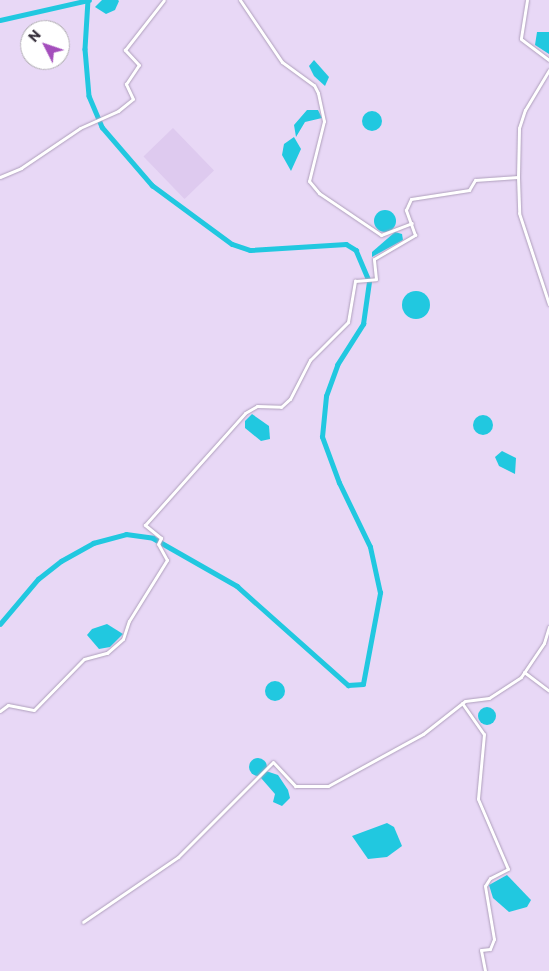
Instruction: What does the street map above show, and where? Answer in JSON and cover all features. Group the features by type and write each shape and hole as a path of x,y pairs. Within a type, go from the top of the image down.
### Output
{"street":[{"path":"0,177 21,168 80,128 118,111 133,99 126,84 139,65 125,50 164,0"},
{"path":"240,0 282,62 314,85 318,94 324,121 309,182 319,193 381,235 412,222"},
{"path":"527,0 521,39 549,60"},
{"path":"549,70 524,110 519,128 518,177 518,213 549,304"},
{"path":"0,711 8,705 34,710 84,659 107,653 117,645 165,566 167,556 158,544 161,538 145,525 245,413 257,406 281,407 290,399 310,360 348,322 355,282 376,279 371,262 415,235 406,206 418,195 469,190 475,180 518,177"},
{"path":"83,922 178,857 273,762 295,786 328,786 423,734 462,704 489,698 524,672 549,627"},
{"path":"524,672 549,690"},
{"path":"462,704 484,734 478,799 508,869 490,878 485,886 494,939 490,949 481,950 485,971"}],"shaded area":[{"path":"173,128 214,170 184,199 144,156"}],"water":[{"path":"102,0 119,1 115,10 106,14 95,7"},
{"path":"537,32 549,32 549,54 535,45"},
{"path":"314,60 329,77 325,86 314,76 309,66"},
{"path":"307,110 318,110 322,118 305,122 296,137 294,125"},
{"path":"368,111 376,111 382,117 382,125 376,131 368,131 362,125 362,117"},
{"path":"294,137 301,149 291,171 282,155 284,144"},
{"path":"385,210 393,213 396,221 393,229 385,232 377,229 374,221 377,213"},
{"path":"395,232 402,234 403,240 372,257 372,252"},
{"path":"416,291 426,295 430,305 426,315 416,319 406,315 402,305 406,295"},
{"path":"252,414 269,426 270,439 261,441 245,428 245,421"},
{"path":"483,415 490,418 493,425 490,432 483,435 476,432 473,425 476,418"},
{"path":"502,451 516,458 515,474 499,466 495,457"},
{"path":"107,624 123,634 110,647 99,649 87,635 92,629"},
{"path":"275,681 282,684 285,691 282,698 275,701 268,698 265,691 268,684"},
{"path":"487,707 493,710 496,716 493,722 487,725 481,722 478,716 481,710"},
{"path":"258,758 264,761 267,767 264,773 258,776 252,773 249,767 252,761"},
{"path":"266,771 278,775 288,790 290,798 282,806 273,802 275,794 261,778"},
{"path":"387,823 394,827 402,846 387,857 368,859 352,836"},
{"path":"507,875 531,900 527,907 509,912 493,898 489,885"}],"waterway":[{"path":"88,0 85,49 89,96 102,127 152,185 232,244 250,250 346,244 356,250 368,278"},
{"path":"0,20 89,0"},
{"path":"0,624 38,579 61,561 93,543 126,534 153,538 237,586 348,685 363,684 380,593 370,547 339,483 322,437 326,396 337,365 363,324 369,282"}]}
